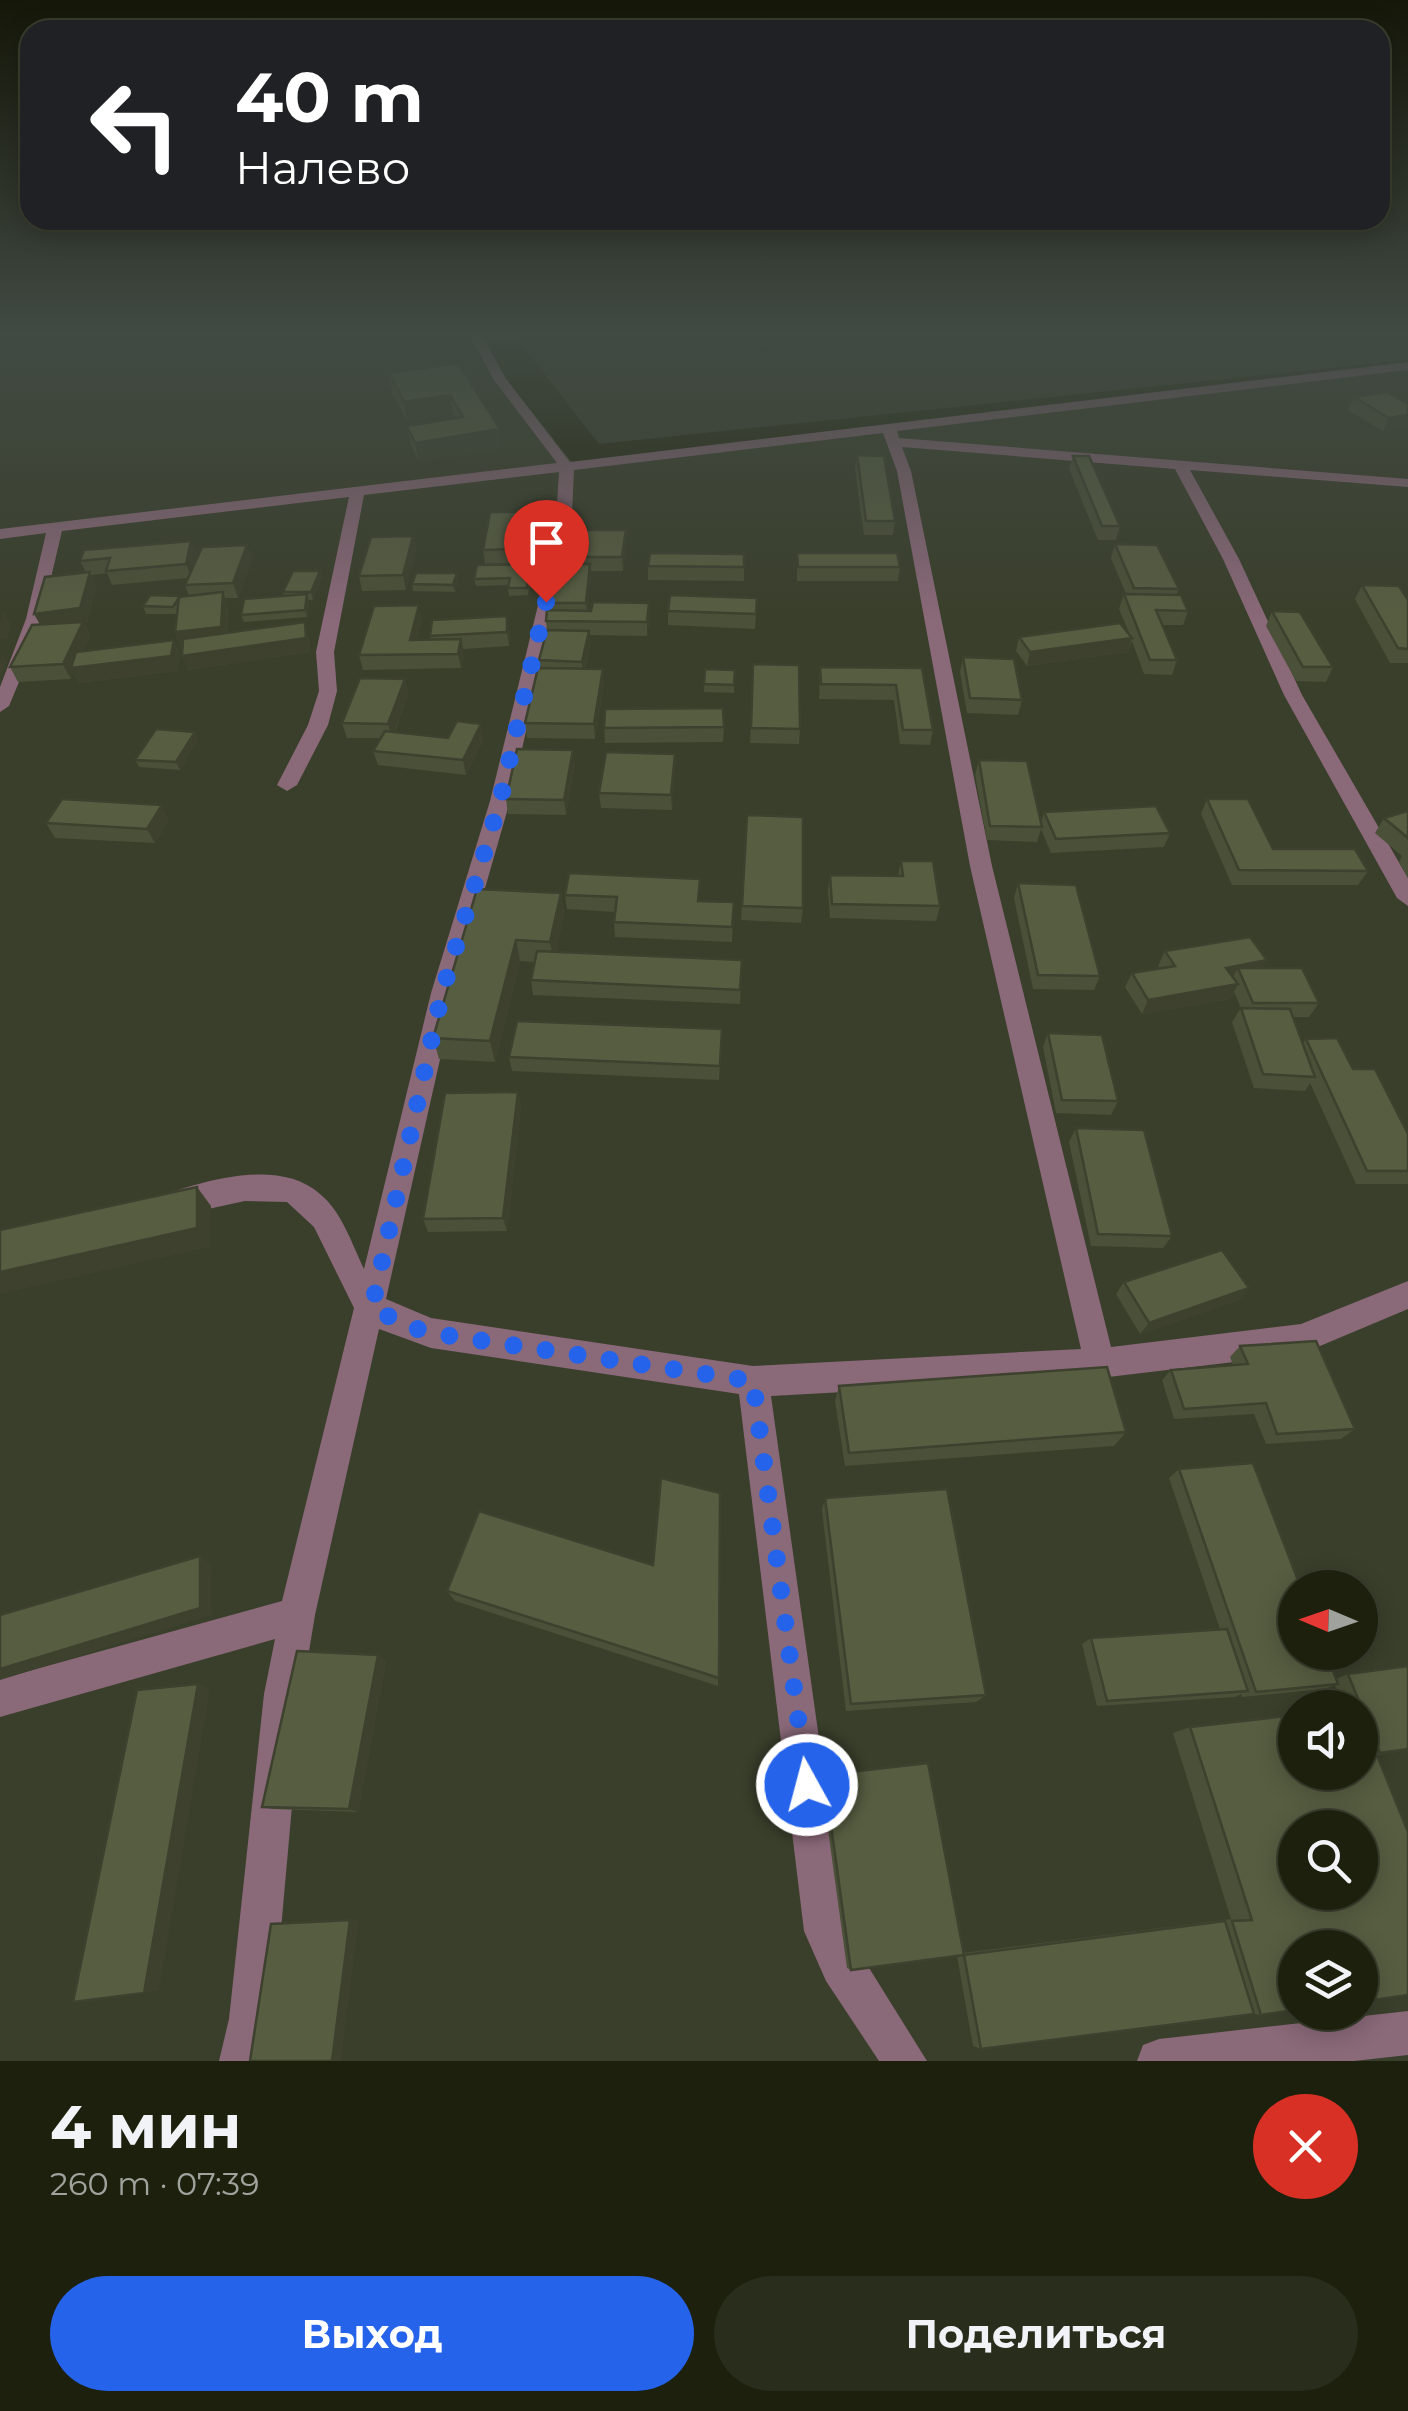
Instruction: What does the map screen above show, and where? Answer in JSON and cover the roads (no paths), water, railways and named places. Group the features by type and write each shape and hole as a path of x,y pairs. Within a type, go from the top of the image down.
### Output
{"street":[{"path":"241,2061 251,2020 283,1694 296,1615 372,1307 442,993 500,801 563,536 566,467 537,428"},
{"path":"0,534 358,489 935,428"},
{"path":"891,434 1408,483"},
{"path":"891,434 932,606 981,866 1100,1363"},
{"path":"1180,464 1231,560 1293,694 1408,898"},
{"path":"287,785 318,724 328,691 326,652 332,606 358,489"},
{"path":"0,706 18,671 40,604 55,528"},
{"path":"144,1211 270,1186 298,1192 319,1212 372,1307 404,1325 431,1333 753,1381 1100,1363 1301,1339 1408,1296"},
{"path":"753,1381 825,1930 857,1998 881,2024 905,2061"},
{"path":"0,1698 296,1615"},
{"path":"1159,2061 1408,2033"}]}
